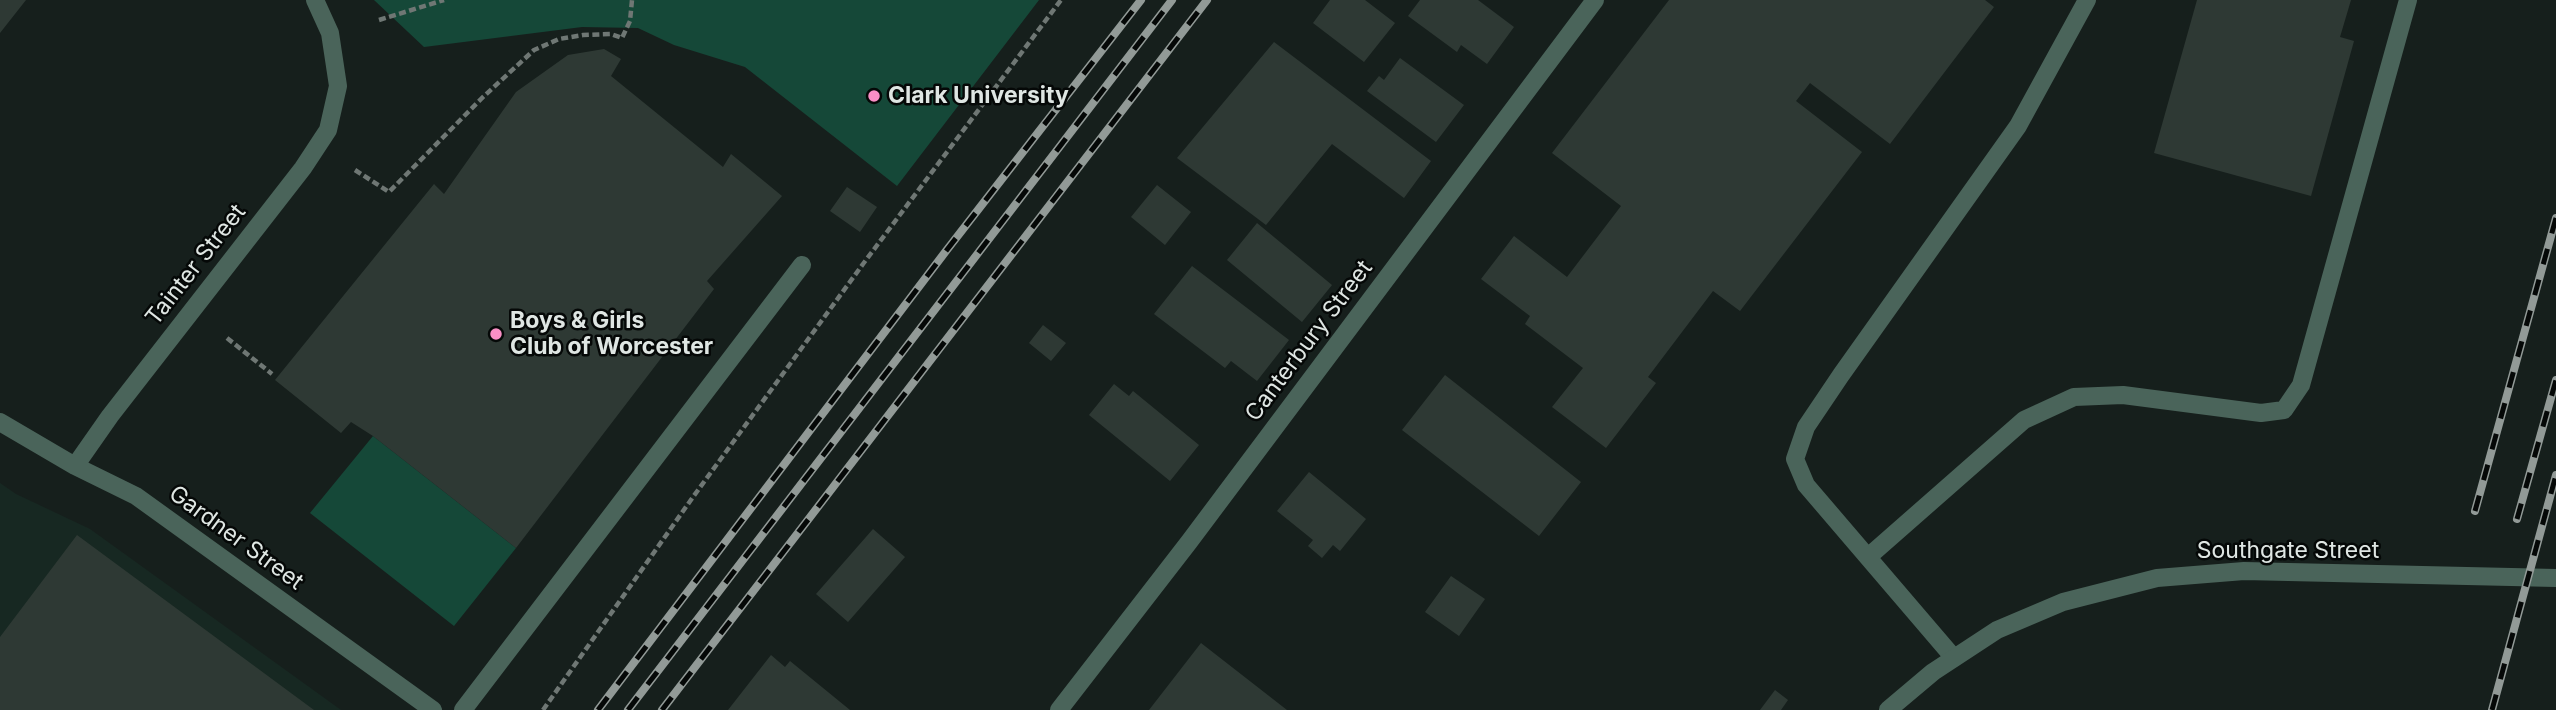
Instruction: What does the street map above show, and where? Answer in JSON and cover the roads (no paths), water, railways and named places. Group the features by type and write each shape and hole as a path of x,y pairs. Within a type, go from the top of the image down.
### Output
{"street":[{"name":"Tainter Street","path":"75,466 110,416 303,168 328,130 338,86 330,33 315,0"},
{"name":"Canterbury Street","path":"1059,710 1189,542 1595,0"},
{"path":"1954,658 1806,485 1795,459 1806,428 2018,126 2087,0"},
{"path":"1868,557 2024,420 2074,397 2123,395 2261,413 2284,410 2301,385 2408,0"},
{"path":"463,710 802,265"},
{"name":"Gardner Street","path":"0,422 75,466 136,496 433,710"},
{"name":"Southgate Street","path":"1888,710 1933,671 1997,630 2063,602 2157,578 2244,571 2556,578"}],"railway":[{"path":"598,710 946,251 1141,0"},
{"path":"628,710 1172,0"},
{"path":"662,710 1207,0"},
{"path":"2475,511 2556,218"},
{"path":"2517,519 2556,380"},
{"path":"2492,710 2556,475"}],"place":[{"name":"Clark University","path":"874,96"},
{"name":"Boys & Girls Club of Worcester","path":"496,334"}]}
